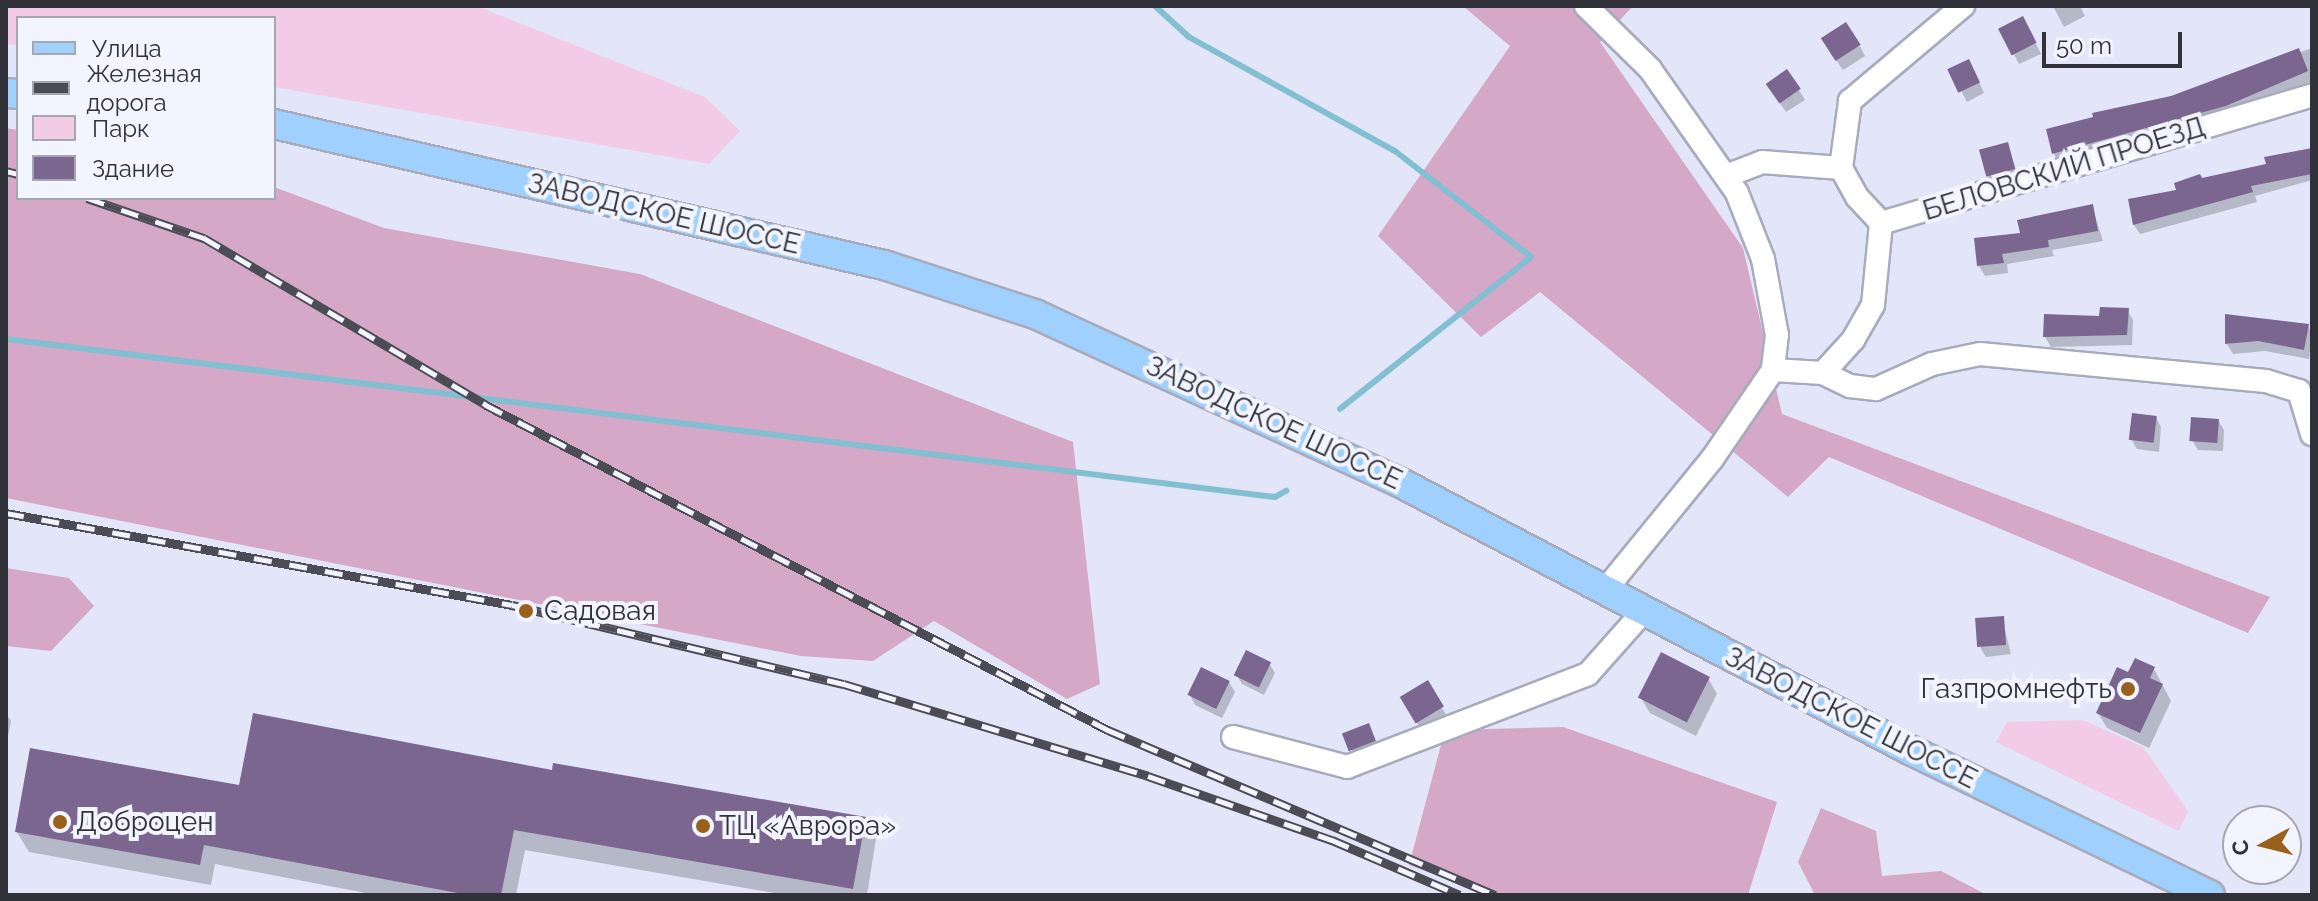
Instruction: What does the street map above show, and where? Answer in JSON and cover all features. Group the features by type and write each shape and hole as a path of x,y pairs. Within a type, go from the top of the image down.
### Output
{"main road":[{"name":"ЗАВОДСКОЕ ШОССЕ","path":"276,124 884,265 1035,314 1401,483 1910,750 2210,895"}],"street":[{"path":"1586,6 1650,69 1726,176 1763,259 1777,335 1773,370 1712,459 1605,590"},
{"path":"1823,373 1853,340 1873,305 1881,223 1857,197 1841,168 1850,101 1963,6"},
{"name":"БЕЛОВСКИЙ ПРОЕЗД","path":"1881,223 2312,95"},
{"path":"1726,176 1762,162 1841,168"},
{"path":"1773,370 1823,373 1850,386 1876,389 1932,364 1980,354 2266,381 2306,388 2312,434"},
{"path":"1233,737 1347,767 1588,674 1644,611"}],"green space":[{"path":"6,6 477,6 705,97 740,131 709,164 276,87 276,16 16,16 16,45 6,44"},
{"path":"2083,720 2143,747 2188,811 2179,831 1996,742 2007,722"}],"shaded area":[{"path":"1463,6 1633,6 1600,42 1743,248 1782,414 2270,597 2248,633 1829,457 1788,497 1540,292 1481,337 1378,236 1510,46"},
{"path":"6,128 16,130 16,200 276,200 276,188 384,228 640,274 1073,442 1100,684 1067,699 934,621 873,661 801,656 6,498"},
{"path":"6,568 69,578 94,606 51,651 6,646"},
{"path":"1563,727 1777,802 1748,895 1489,895 1409,865 1445,730"},
{"path":"1821,808 1876,831 1882,876 1941,871 1987,895 1815,895 1798,862"}],"building":[{"path":"2023,16 2037,43 2012,55 1998,29"},
{"path":"1846,22 1861,45 1836,61 1821,38"},
{"path":"2299,48 2308,71 2226,106 2052,154 2046,129 2093,117 2092,113 2171,96"},
{"path":"1969,59 1980,83 1958,93 1947,69"},
{"path":"1787,69 1801,89 1779,104 1766,84"},
{"path":"2008,142 2015,169 1986,177 1979,150"},
{"path":"2312,148 2312,174 2251,186 2253,192 2133,225 2128,199 2176,190 2174,183 2200,174 2202,178 2266,164 2264,157"},
{"path":"2093,204 2098,231 2048,240 2049,247 2002,254 2004,263 1977,266 1974,238 2020,233 2017,220"},
{"path":"2100,307 2129,308 2127,335 2043,337 2044,314 2099,316"},
{"path":"2225,314 2309,324 2304,350 2258,341 2225,344"},
{"path":"2132,413 2157,416 2154,443 2129,440"},
{"path":"2191,417 2219,419 2217,443 2189,441"},
{"path":"2004,616 2006,645 1977,647 1975,618"},
{"path":"1246,650 1271,662 1259,687 1234,675"},
{"path":"1661,652 1710,677 1687,722 1638,697"},
{"path":"2135,658 2155,667 2150,678 2163,684 2140,733 2096,713 2117,667 2128,672"},
{"path":"1201,667 1230,681 1216,709 1187,695"},
{"path":"1428,680 1444,707 1416,724 1400,697"},
{"path":"253,713 552,770 553,763 866,817 853,889 514,830 501,895 468,895 204,845 200,865 15,832 30,748 239,785"},
{"path":"1369,723 1376,741 1349,751 1342,733"}],"waterway":[{"path":"1155,6 1189,37 1395,151 1531,257 1340,409"},
{"path":"6,339 1275,497 1286,491"}],"railway":[{"path":"6,171 16,174"},
{"path":"93,200 204,238 486,405 1108,730 1495,895"},
{"path":"6,513 512,605 844,684 1148,776 1332,840 1460,895"}],"place":[{"name":"Садовая","path":"526,611"},
{"name":"Газпромнефть","path":"2128,689"},
{"name":"Доброцен","path":"60,822"},
{"name":"ТЦ «Аврора»","path":"703,826"}]}
